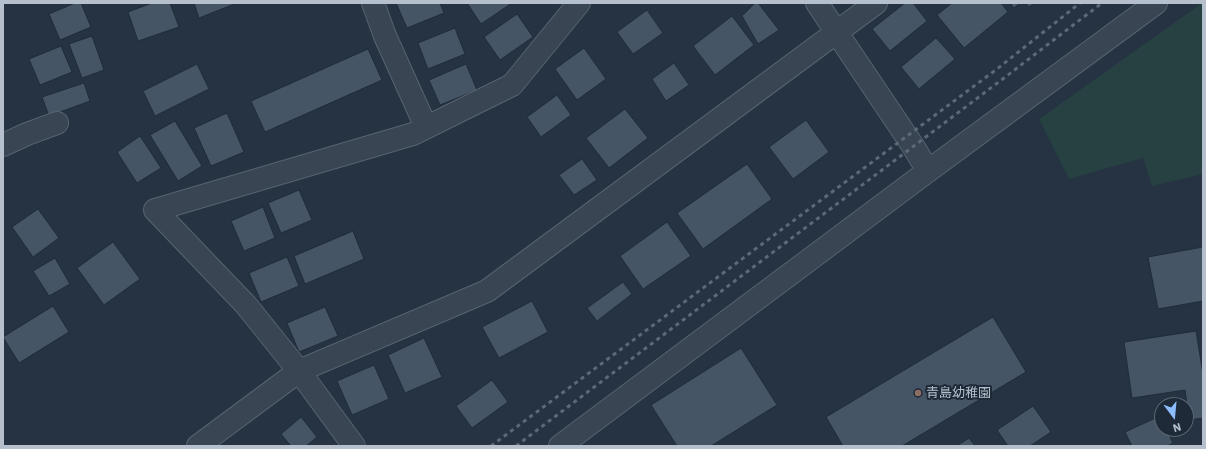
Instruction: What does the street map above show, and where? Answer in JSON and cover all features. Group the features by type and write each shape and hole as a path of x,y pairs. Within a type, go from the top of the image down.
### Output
{"street":[{"path":"373,3 385,36 426,127"},
{"path":"354,446 299,371 246,305 155,210 413,134 512,85 579,3"},
{"path":"817,3 838,31 928,171"},
{"path":"198,446 299,371 487,291 876,3"},
{"path":"560,446 1156,3"},
{"path":"3,145 27,134 58,123"}],"green space":[{"path":"1202,3 1203,174 1152,186 1143,158 1069,179 1039,119"}],"building":[{"path":"75,3 81,3 91,27 60,40 49,14"},
{"path":"152,3 170,3 179,27 138,41 128,12"},
{"path":"194,3 237,3 199,18"},
{"path":"396,3 440,3 444,13 407,28"},
{"path":"467,3 512,3 481,24"},
{"path":"755,3 758,3 779,30 758,44 742,16"},
{"path":"905,3 913,3 927,21 890,51 872,29"},
{"path":"952,3 1001,3 1008,12 964,48 937,15"},
{"path":"1010,3 1020,3 1014,8"},
{"path":"1026,3 1034,3 1029,7"},
{"path":"647,10 663,33 633,54 617,32"},
{"path":"517,14 533,37 500,60 484,37"},
{"path":"732,16 754,45 715,75 693,46"},
{"path":"455,28 465,54 428,69 418,43"},
{"path":"92,36 104,70 82,78 69,44"},
{"path":"936,38 955,59 919,89 901,67"},
{"path":"61,46 72,72 40,85 29,59"},
{"path":"584,48 606,79 577,100 555,69"},
{"path":"368,49 382,80 265,132 251,101"},
{"path":"674,63 689,85 666,101 652,79"},
{"path":"197,64 209,89 155,116 143,91"},
{"path":"466,64 477,90 440,105 429,80"},
{"path":"84,83 90,101 49,116 42,97"},
{"path":"557,95 571,115 541,137 527,117"},
{"path":"625,109 648,138 609,168 586,138"},
{"path":"227,113 244,152 211,166 194,128"},
{"path":"806,120 829,152 793,179 769,147"},
{"path":"175,121 202,166 178,181 150,135"},
{"path":"140,136 161,168 137,183 117,152"},
{"path":"582,159 597,180 574,195 559,175"},
{"path":"747,164 772,199 703,249 677,213"},
{"path":"299,190 312,220 281,233 268,203"},
{"path":"263,207 275,238 244,251 231,221"},
{"path":"38,209 59,238 33,257 12,227"},
{"path":"667,222 691,256 643,289 620,256"},
{"path":"353,231 364,259 305,284 294,256"},
{"path":"113,242 140,279 104,305 77,268"},
{"path":"1203,247 1203,301 1158,309 1148,257"},
{"path":"287,257 299,286 261,302 249,273"},
{"path":"55,258 70,284 49,296 33,271"},
{"path":"623,282 632,294 597,321 587,308"},
{"path":"532,301 548,332 499,358 482,327"},
{"path":"53,306 69,332 19,363 3,337"},
{"path":"325,307 338,336 299,352 287,323"},
{"path":"993,317 1026,372 902,446 843,446 826,417"},
{"path":"1196,331 1203,374 1203,418 1194,419 1194,397 1186,397 1185,390 1132,398 1124,342"},
{"path":"424,338 442,377 405,393 388,355"},
{"path":"741,348 777,405 711,446 677,446 651,405"},
{"path":"374,365 389,399 352,415 337,381"},
{"path":"492,380 508,402 472,428 456,406"},
{"path":"1033,406 1051,432 1030,446 1008,446 997,430"},
{"path":"301,417 317,437 306,446 291,446 281,434"},
{"path":"1154,419 1154,437 1170,437 1173,443 1167,446 1132,446 1125,432"},
{"path":"969,438 975,446 957,446"}],"railway":[{"path":"491,446 997,69 1080,3"},
{"path":"516,446 1102,3"}],"place":[{"name":"青島幼稚園","path":"918,393"}]}
